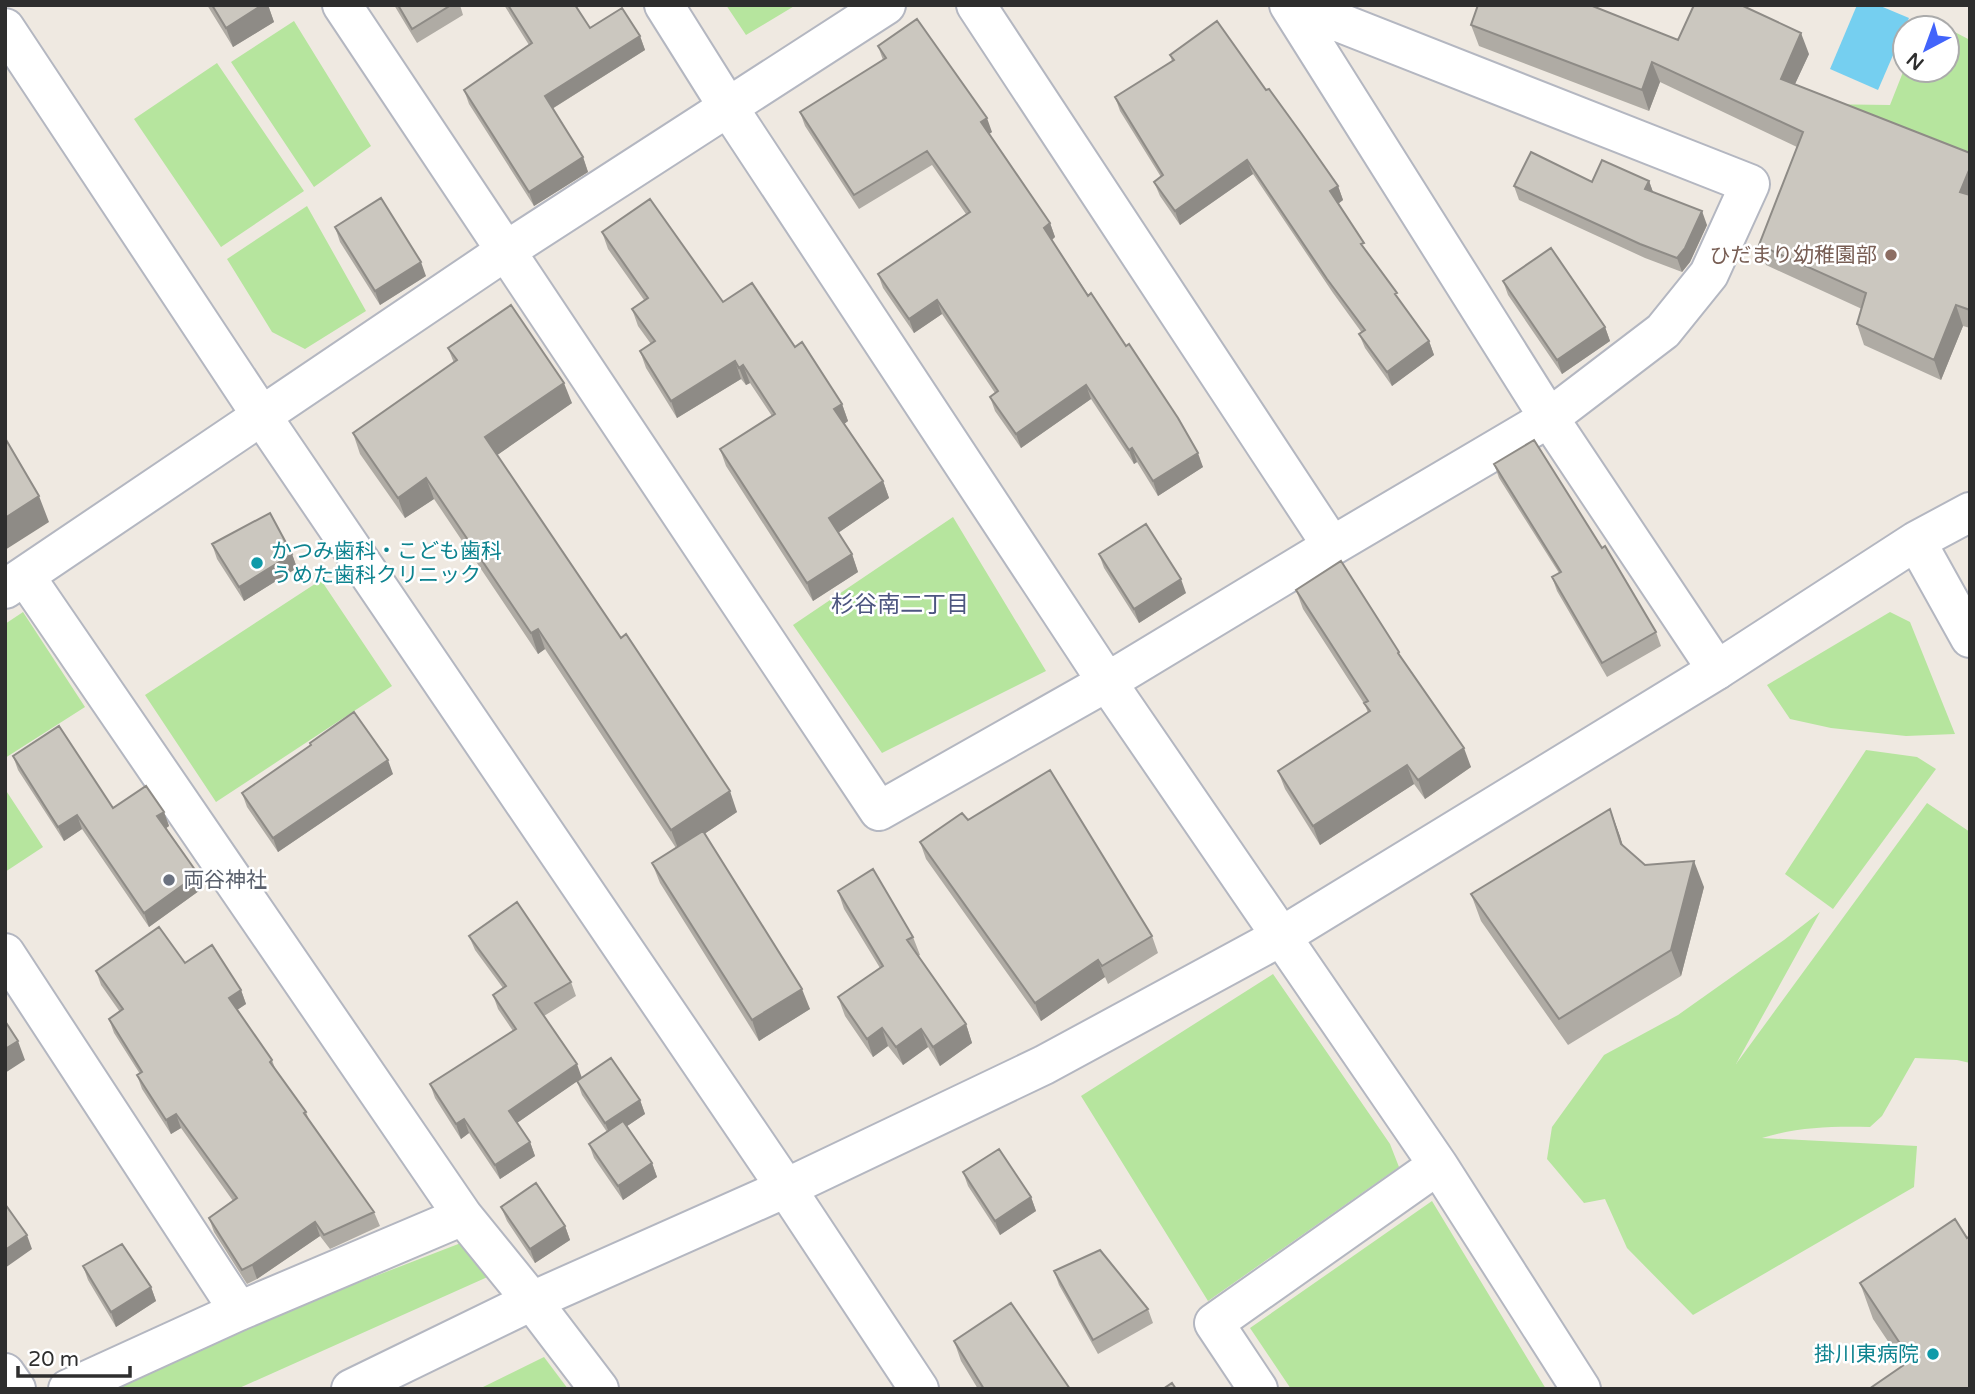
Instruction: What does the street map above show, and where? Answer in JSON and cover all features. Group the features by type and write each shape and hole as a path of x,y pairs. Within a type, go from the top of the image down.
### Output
{"street":[{"path":"342,5 879,811 1107,682 1549,418 1663,331 1709,274 1751,184 1295,5"},
{"path":"664,5 728,107 1107,682 1437,1165 1581,1389"},
{"path":"599,1389 463,1216 15,582 507,250 886,5"},
{"path":"976,5 1332,546"},
{"path":"1289,5 1549,418 1717,670"},
{"path":"5,28 261,415 786,1188 919,1389"},
{"path":"351,1389 532,1301 786,1188 1044,1065 1282,936 1717,670 1916,541 1970,512"},
{"path":"1916,541 1970,638"},
{"path":"5,953 239,1311"},
{"path":"1258,1389 1214,1323 1437,1165"},
{"path":"68,1389 239,1311 463,1216"},
{"path":"5,1373 16,1389"}],"green space":[{"path":"726,5 796,5 746,35"},
{"path":"294,21 371,146 314,187 231,62"},
{"path":"1961,35 1970,40 1970,172 1816,104 1890,105 1898,84 1961,84"},
{"path":"217,63 304,191 221,247 134,119"},
{"path":"307,206 366,311 305,349 272,332 227,259"},
{"path":"953,517 1046,671 882,753 793,625"},
{"path":"321,580 392,686 216,802 145,695"},
{"path":"23,612 85,707 5,758 5,624"},
{"path":"1890,612 1910,622 1955,734 1906,736 1831,728 1790,719 1767,685"},
{"path":"1866,750 1917,757 1936,769 1833,909 1785,874"},
{"path":"5,789 43,847 5,872"},
{"path":"1927,803 1970,832 1970,1063 1915,1058 1882,1116 1870,1127 1815,1128 1762,1138 1917,1146 1914,1187 1693,1315 1627,1248 1605,1199 1584,1203 1547,1159 1552,1127 1604,1055 1678,1015 1820,912 1736,1064"},
{"path":"1273,974 1390,1144 1399,1167 1208,1301 1081,1096"},
{"path":"1432,1201 1546,1389 1291,1389 1250,1328"},
{"path":"479,1236 492,1275 237,1389 83,1389"},
{"path":"544,1357 568,1389 479,1389"}],"water":[{"path":"1857,5 1878,5 1899,14 1891,14 1891,60 1878,90 1830,69"}],"building":[{"path":"212,5 262,5 226,28"},
{"path":"398,5 451,5 412,29"},
{"path":"508,5 575,5 590,28 622,8 640,36 545,96 583,157 529,192 464,90 532,43"},
{"path":"1478,5 1590,5 1678,40 1694,5 1741,5 1801,33 1781,79 1970,153 1970,168 1960,192 1970,195 1970,310 1956,305 1934,360 1857,324 1866,293 1759,245 1803,132 1652,62 1642,90 1471,25"},
{"path":"917,19 987,118 981,122 1050,223 1044,228 1088,296 1091,293 1126,346 1129,344 1198,453 1153,481 1086,385 1016,434 990,397 998,391 937,300 909,319 878,274 970,212 927,151 854,195 800,112 886,58 878,46"},
{"path":"1217,21 1338,186 1330,191 1364,243 1361,244 1429,341 1387,372 1359,334 1365,330 1327,279 1247,160 1175,211 1154,182 1163,175 1115,97 1174,60 1170,55"},
{"path":"1531,152 1592,182 1602,160 1649,181 1645,189 1702,211 1685,248 1677,258 1640,244 1514,186"},
{"path":"381,198 421,262 375,291 335,227"},
{"path":"650,199 723,302 752,283 795,347 802,342 842,404 834,409 883,481 829,518 852,554 807,583 720,449 775,414 743,365 739,368 735,361 671,401 640,351 655,341 632,309 648,298 602,232"},
{"path":"1551,248 1605,327 1557,360 1503,281"},
{"path":"511,305 564,383 485,437 621,638 626,634 730,791 671,830 538,629 531,633 426,478 398,498 353,433 457,360 448,348"},
{"path":"5,438 39,496 5,518"},
{"path":"1534,440 1602,548 1605,546 1656,632 1602,663 1552,577 1561,572 1494,464"},
{"name":"かつみ歯科・こども歯科 うめた歯科クリニック","path":"270,513 292,554 239,587 212,544"},
{"path":"1146,524 1181,579 1134,609 1099,554"},
{"path":"1341,561 1398,653 1464,748 1418,780 1407,765 1313,826 1278,771 1370,711 1364,703 1368,701 1296,590"},
{"path":"354,712 388,760 273,838 242,793"},
{"path":"59,726 113,808 146,786 164,812 157,816 198,874 144,913 77,815 58,827 13,756"},
{"path":"1050,770 1152,936 1102,966 1098,960 1035,1003 920,842 962,813 968,820"},
{"path":"1610,809 1621,844 1645,865 1694,861 1671,950 1559,1019 1471,894"},
{"path":"703,831 802,989 752,1020 652,863"},
{"path":"873,869 913,937 907,940 966,1024 933,1047 921,1029 896,1047 882,1028 867,1039 838,997 883,966 838,891"},
{"path":"517,902 571,982 535,1003 577,1064 509,1111 530,1142 495,1165 464,1119 456,1124 430,1084 516,1029 493,995 506,986 469,936"},
{"path":"159,927 185,963 212,945 241,990 229,998 306,1112 304,1113 374,1212 324,1235 315,1222 242,1270 209,1218 237,1198 176,1114 166,1120 137,1075 142,1072 109,1019 123,1009 96,971"},
{"path":"5,1021 18,1041 5,1049"},
{"path":"611,1058 640,1100 605,1123 577,1081"},
{"path":"623,1121 652,1163 618,1186 589,1144"},
{"path":"999,1149 1031,1197 995,1221 963,1172"},
{"path":"536,1183 565,1226 530,1249 501,1207"},
{"path":"5,1204 27,1235 5,1250"},
{"name":"掛川東病院","path":"1955,1219 1967,1238 1970,1236 1970,1389 1869,1389 1911,1360 1860,1283"},
{"path":"122,1244 151,1287 111,1312 83,1266"},
{"path":"1100,1250 1148,1309 1093,1340 1054,1271"},
{"path":"1011,1303 1070,1389 984,1389 954,1341"},
{"path":"1172,1383 1176,1389 1163,1389"}],"place":[{"name":"ひだまり幼稚園部","path":"1891,255"},
{"name":"かつみ歯科・こども歯科 うめた歯科クリニック","path":"257,563"},
{"name":"両谷神社","path":"169,880"},
{"name":"掛川東病院","path":"1933,1354"}],"district":[{"name":"杉谷南二丁目","path":"900,604"}]}
